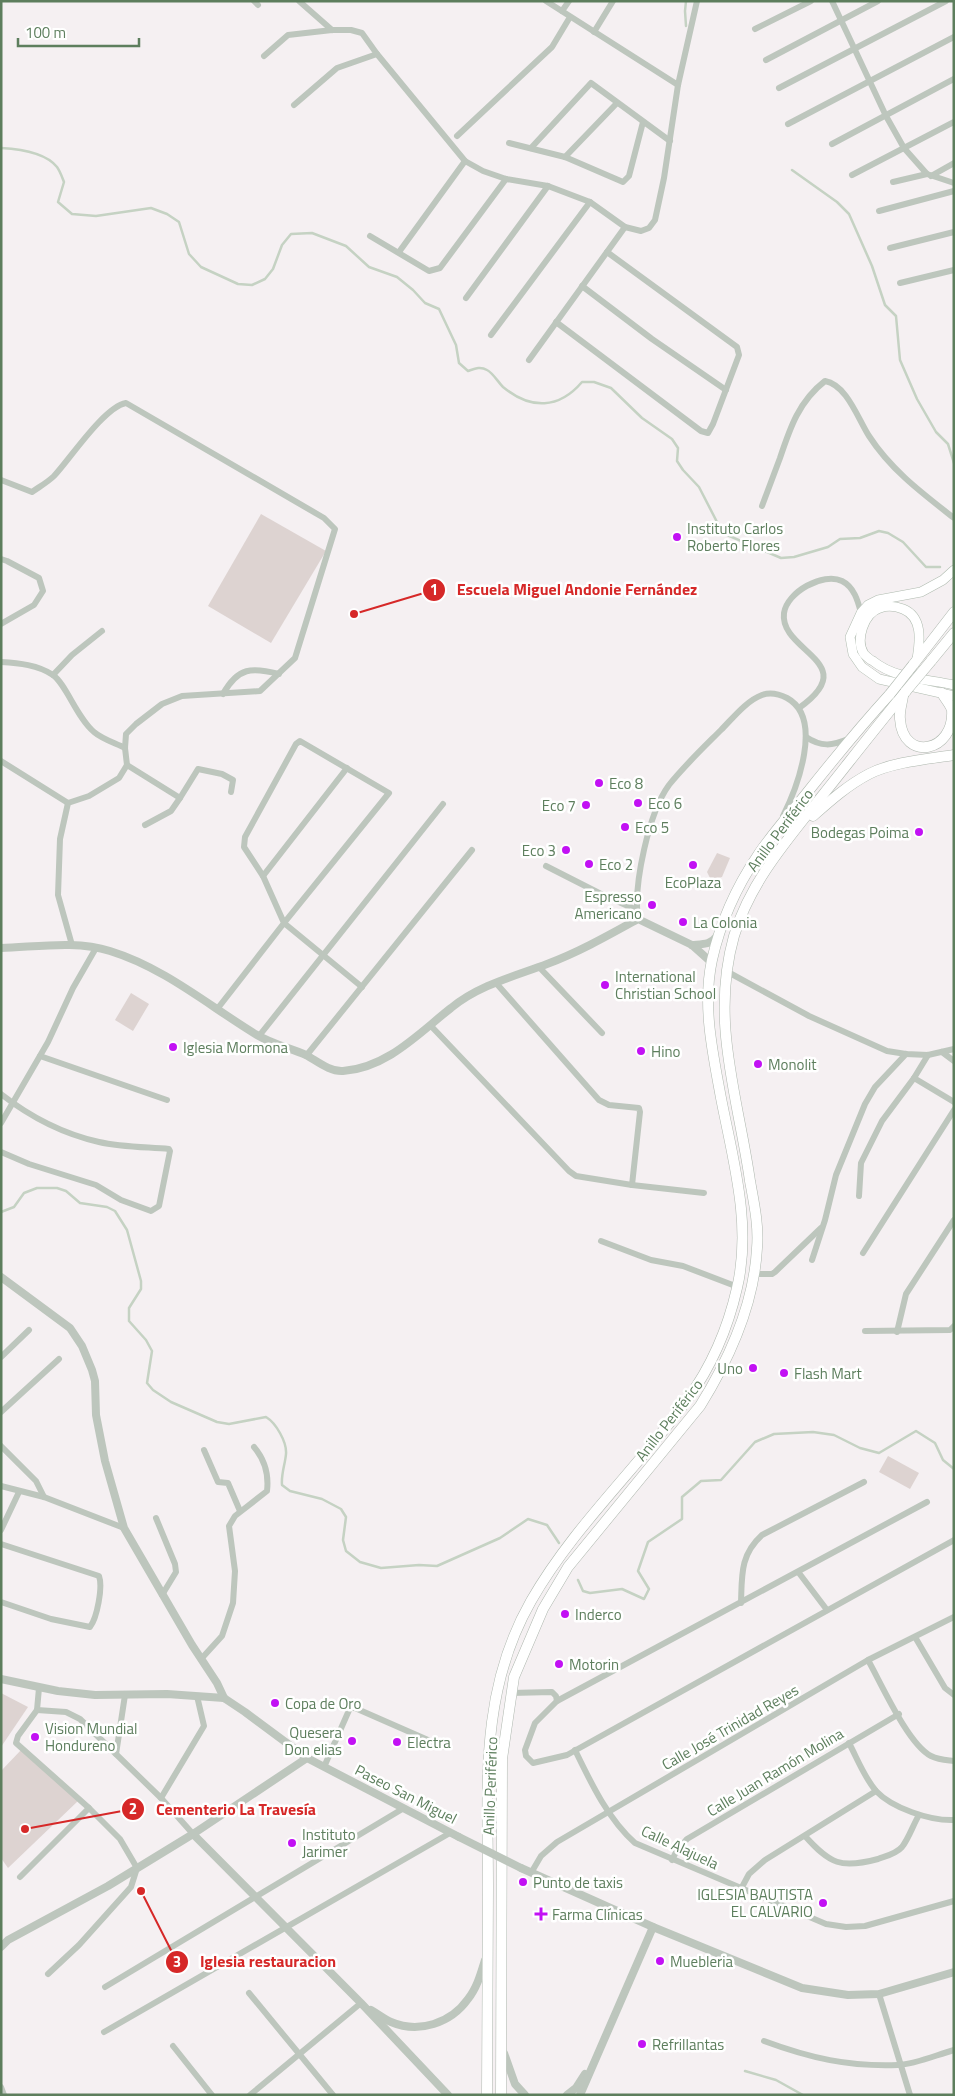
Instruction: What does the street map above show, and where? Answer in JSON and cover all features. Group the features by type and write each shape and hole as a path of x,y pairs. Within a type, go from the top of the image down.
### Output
{"highway":[{"name":"Anillo Periférico","path":"487,2095 487,1758 500,1673 529,1606 556,1559 687,1401 706,1370 723,1333 738,1287 743,1247 742,1208 712,1048 709,1011 711,962 721,930 737,891 758,854 851,738 890,694 954,612"},
{"name":"Anillo Periférico","path":"501,2095 502,1759 514,1677 543,1608 568,1567 700,1406 718,1378 737,1338 751,1294 758,1248 757,1224 726,1046 723,1011 726,971 734,934 750,897 770,862 904,693 953,635"},
{"path":"904,693 900,718 903,730 909,740 918,746 927,748 938,746 947,740 952,730 954,721 952,710 942,693"},
{"path":"793,833 842,790 871,773 911,762 954,756"}],"main road":[{"path":"954,570 943,580 921,592 878,600 868,605 861,613 850,637 853,654 862,667 879,679 954,696"},
{"path":"915,663 920,640 918,622 908,611 895,606 879,608 867,619 863,626 860,638 864,653 874,662 893,673 954,685"}],"street":[{"path":"299,1 332,30"},
{"path":"546,1 678,85"},
{"path":"562,12 569,1"},
{"path":"594,32 613,1"},
{"path":"264,56 288,35 332,30 351,30 362,33 465,161 483,171 506,179 548,186 590,202 625,227 641,231 649,228 655,220 670,141 678,85 697,1"},
{"path":"755,30 811,1"},
{"path":"832,1 886,116 904,148 929,175 954,183"},
{"path":"766,60 878,1"},
{"path":"779,88 946,1"},
{"path":"457,136 552,47 570,17"},
{"path":"788,124 954,37"},
{"path":"294,105 337,68 377,54"},
{"path":"832,144 954,79"},
{"path":"531,148 591,83 670,141"},
{"path":"565,157 617,103"},
{"path":"509,143 565,157 623,182 629,176 643,122"},
{"path":"852,175 954,122"},
{"path":"399,252 465,161"},
{"path":"894,182 929,175 954,163"},
{"path":"370,236 429,271 440,268 506,179"},
{"path":"466,298 548,186"},
{"path":"879,211 954,191"},
{"path":"492,336 590,202"},
{"path":"529,360 625,227"},
{"path":"890,248 954,232"},
{"path":"556,322 701,431 708,433 738,355 737,347 606,252"},
{"path":"900,283 954,270"},
{"path":"582,286 652,339 726,390"},
{"path":"762,506 791,424 807,399 825,381 833,383 843,393 877,448 892,467 912,486 954,518"},
{"path":"1,480 32,492 52,478 86,437 118,405 126,403 324,518 335,529 295,658 260,691 182,696 162,704 126,734 127,765 119,778 90,796 68,803 1,761"},
{"path":"1,559 7,560 39,578 43,591 34,605 1,624"},
{"path":"799,708 817,694 821,688 823,671 820,664 791,634 786,626 784,612 790,601 808,584 832,579 842,581 852,590 858,599 861,613"},
{"path":"54,675 72,655 102,631"},
{"path":"1,662 27,664 54,675 77,712 94,733 125,748"},
{"path":"224,694 231,680 254,669 280,674"},
{"path":"638,919 636,900 646,839 668,786 724,727 760,696 769,694 780,695 799,708 806,737 803,764 792,799 775,832"},
{"path":"806,737 815,743 825,746 851,738"},
{"path":"218,1008 284,923 389,793 300,741 296,744 245,837 244,847 262,876 284,923 362,987"},
{"path":"127,765 180,798"},
{"path":"262,876 347,768"},
{"path":"145,826 171,812 198,769 222,774 233,780 232,792"},
{"path":"68,803 60,840 58,895 72,945"},
{"path":"259,1036 443,804"},
{"path":"306,1056 472,850"},
{"path":"546,866 637,910"},
{"path":"638,919 692,945 711,962"},
{"path":"1,948 72,945 96,948 129,958 172,980 259,1036 340,1072 361,1069 380,1062 431,1026 470,995 539,967 638,919"},
{"path":"692,945 707,944 714,940 721,930"},
{"path":"1,1123 40,1056 96,948"},
{"path":"539,967 602,1033"},
{"path":"726,971 809,1016 887,1051 928,1055 954,1049"},
{"path":"496,983 598,1100 609,1105 639,1108 632,1185"},
{"path":"431,1026 568,1171 576,1176 632,1185 704,1193"},
{"path":"942,1052 954,1061"},
{"path":"812,1260 836,1175 869,1095 906,1054"},
{"path":"859,1196 860,1163 882,1121 914,1078 928,1055"},
{"path":"40,1056 167,1100"},
{"path":"914,1078 954,1102"},
{"path":"1,1094 35,1117 72,1133 99,1142 169,1149 170,1151 159,1206 151,1212 121,1200 96,1185 29,1164 1,1152"},
{"path":"863,1252 954,1110"},
{"path":"897,1332 906,1294 954,1220"},
{"path":"754,1274 772,1274 822,1228"},
{"path":"602,1241 651,1260 683,1266 738,1287"},
{"path":"1,1278 70,1328 82,1346 94,1376 96,1415 105,1461 124,1528 192,1645 218,1683 224,1698 167,1694 94,1695 39,1688 1,1678"},
{"path":"865,1331 950,1330 954,1326"},
{"path":"1,1357 29,1330"},
{"path":"1,1412 59,1359"},
{"path":"1,1446 36,1481 44,1497"},
{"path":"202,1658 222,1636 232,1602 235,1571 228,1526 240,1511 267,1491 268,1482 264,1458 254,1447"},
{"path":"204,1450 218,1482 228,1483 240,1511"},
{"path":"741,1603 742,1573 748,1550 753,1542 762,1535 864,1482"},
{"path":"1,1486 44,1497 124,1528"},
{"path":"1,1530 19,1492"},
{"path":"927,1502 799,1573 557,1701 535,1723 525,1750 526,1756 533,1763 538,1763 567,1755 954,1540"},
{"path":"156,1518 175,1564 176,1572 162,1595"},
{"path":"1,1544 99,1576 102,1583 94,1619 90,1628 51,1620 1,1602"},
{"path":"799,1573 827,1610"},
{"name":"Calle José Trinidad Reyes","path":"531,1873 541,1856 557,1842 868,1660 954,1617"},
{"path":"915,1637 945,1688 954,1695"},
{"path":"868,1660 920,1747 931,1756 942,1760 954,1761"},
{"path":"39,1688 37,1710 18,1736 16,1743 89,1808 120,1839 137,1868"},
{"path":"511,1694 552,1692 556,1696 557,1701"},
{"path":"116,1754 126,1695"},
{"path":"161,1798 204,1726 197,1696"},
{"name":"Paseo San Miguel","path":"224,1698 307,1758 459,1837 531,1873 653,1927 802,1988 848,1995 878,1994 954,1972"},
{"path":"324,1767 350,1708 355,1708 444,1747"},
{"path":"37,1710 74,1714 161,1798 193,1834 361,2003 448,2095"},
{"name":"Calle Juan Ramón Molina","path":"672,1860 687,1839 899,1714"},
{"path":"849,1743 876,1791 896,1805 919,1816 938,1821 954,1820"},
{"name":"Calle Alajuela","path":"575,1750 620,1829 636,1843 672,1860 826,1924 846,1927 865,1926 954,1901"},
{"path":"1,1947 8,1940 108,1886 193,1834 307,1758"},
{"path":"741,1889 749,1874 765,1860 876,1791"},
{"path":"20,1877 89,1808"},
{"path":"105,1987 404,1808"},
{"path":"805,1836 835,1862 857,1865 889,1856 898,1851 919,1816"},
{"path":"104,2032 450,1832"},
{"path":"48,1974 79,1945 130,1887 137,1868"},
{"path":"580,2095 653,1927"},
{"path":"361,2003 392,2022 412,2027 432,2025 456,2013 468,1999 477,1984 488,1952"},
{"path":"248,1993 333,2095"},
{"path":"878,1994 910,2095"},
{"path":"250,2095 361,2003"},
{"path":"764,2041 835,2063 900,2065 954,2050"},
{"path":"174,2046 212,2095"},
{"path":"501,2046 515,2084 526,2095"},
{"path":"568,2095 576,2088 595,2060"},
{"path":"1,2087 4,2095"}],"shaded area":[{"path":"261,514 326,551 271,643 208,606"},
{"path":"717,853 730,858 722,877 711,880 707,872"},
{"path":"131,993 149,1004 133,1031 115,1020"},
{"path":"888,1456 919,1473 910,1489 879,1472"},
{"path":"1,1693 28,1707 1,1747"},
{"path":"22,1749 79,1800 8,1868 1,1858 1,1771"}],"waterway":[{"path":"686,1 686,26"},
{"path":"1,148 31,152 52,162 58,169 64,182 58,202 72,214 96,216 151,208 167,214 179,222 189,254 201,267 238,284 252,285 265,279 273,269 282,245 291,234 312,233 346,246 369,267 397,277 425,303 439,309 456,345 459,363 468,371 479,368 487,370 503,387 524,400 534,403 554,402 573,391 582,382 594,382 611,388 642,418 672,439 678,448 677,461 699,487 717,522 727,535 781,558 794,557 828,547 840,539 860,538 879,531 888,533 903,542 926,567 940,567"},
{"path":"792,170 837,202 849,214 872,266 885,305 896,316 900,360 917,399 936,432 948,444 954,463"},
{"path":"1,1212 14,1207 24,1193 37,1188 57,1188 66,1191 80,1203 107,1207 115,1211 127,1230 141,1281 141,1289 129,1308 129,1321 146,1340 152,1351 147,1383 153,1390 171,1402 217,1422 229,1424 266,1417 270,1420 280,1433 286,1449 282,1485 290,1491 322,1499 341,1509 346,1517 343,1540 346,1551 360,1562 381,1568 419,1565 437,1566 500,1538 528,1519 547,1525 559,1543"},
{"path":"578,1580 583,1591 590,1593 622,1589 644,1599 649,1589 638,1571 648,1542 682,1519 682,1497 701,1481 721,1480 755,1442 774,1434 813,1432 834,1435 860,1448 879,1453 916,1431 935,1443 943,1460 954,1469"},
{"path":"745,2071 776,2080 803,2095"}],"place":[{"name":"Instituto Carlos Roberto Flores","path":"677,537"},
{"name":"Escuela Miguel Andonie Fernández","path":"354,614"},
{"name":"Eco 8","path":"599,783"},
{"name":"Eco 6","path":"638,803"},
{"name":"Eco 7","path":"586,805"},
{"name":"Eco 5","path":"625,827"},
{"name":"Bodegas Poima","path":"919,832"},
{"name":"Eco 3","path":"566,850"},
{"name":"Eco 2","path":"589,864"},
{"name":"EcoPlaza","path":"693,865"},
{"name":"Espresso Americano","path":"652,905"},
{"name":"La Colonia","path":"683,922"},
{"name":"International Christian School","path":"605,985"},
{"name":"Iglesia Mormona","path":"173,1047"},
{"name":"Hino","path":"641,1051"},
{"name":"Monolit","path":"758,1064"},
{"name":"Uno","path":"753,1368"},
{"name":"Flash Mart","path":"784,1373"},
{"name":"Inderco","path":"565,1614"},
{"name":"Motorin","path":"559,1664"},
{"name":"Copa de Oro","path":"275,1703"},
{"name":"Vision Mundial Hondureno","path":"35,1737"},
{"name":"Quesera Don elias","path":"352,1741"},
{"name":"Electra","path":"397,1742"},
{"name":"Cementerio La Travesía","path":"25,1829"},
{"name":"Instituto Jarimer","path":"292,1843"},
{"name":"Punto de taxis","path":"523,1882"},
{"name":"Iglesia restauracion","path":"141,1891"},
{"name":"IGLESIA BAUTISTA EL CALVARIO","path":"823,1903"},
{"name":"Farma Clínicas","path":"541,1914"},
{"name":"Muebleria","path":"660,1961"},
{"name":"Refrillantas","path":"642,2044"}]}
